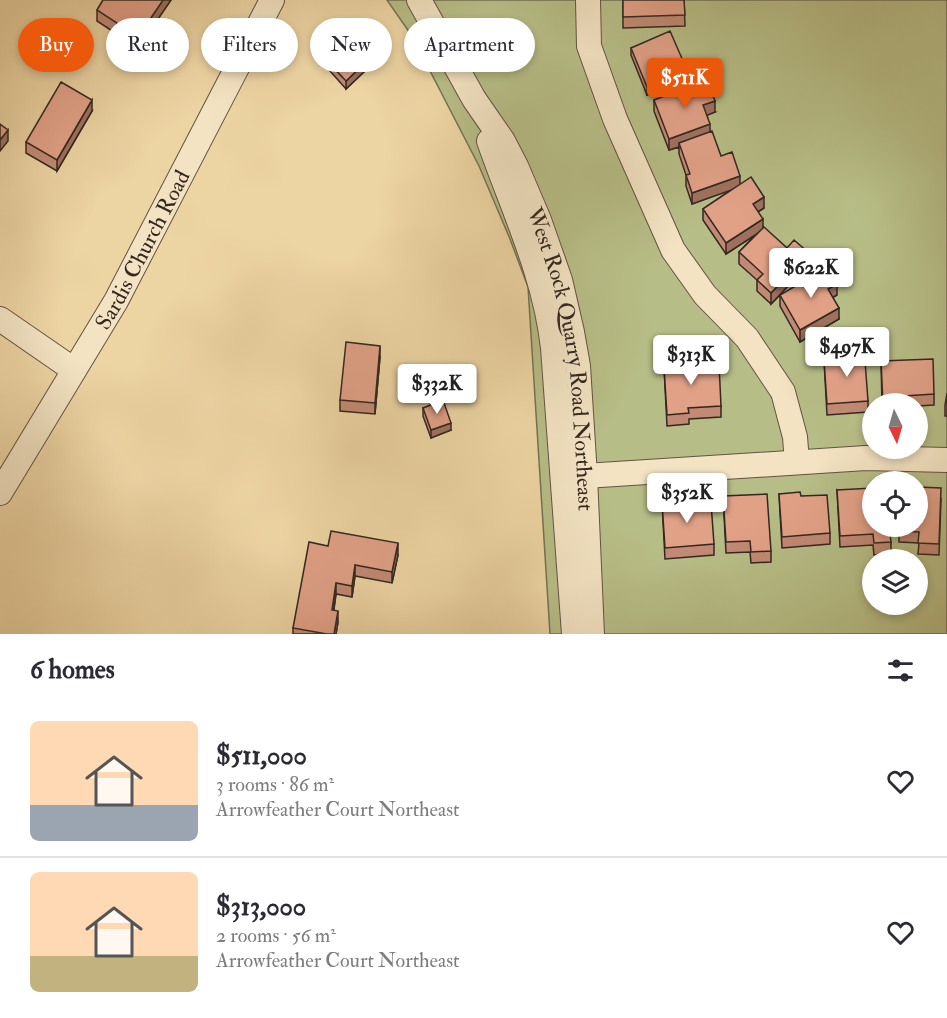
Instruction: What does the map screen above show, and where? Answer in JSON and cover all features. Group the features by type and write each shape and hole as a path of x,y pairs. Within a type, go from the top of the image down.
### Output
{"street":[{"name":"Sardis Church Road","path":"0,493 116,301 272,0"},
{"name":"West Rock Quarry Road Northeast","path":"419,0 474,99 503,141 516,166 539,220 560,280 578,366 574,476 574,634"},
{"path":"588,0 589,46 615,119 673,250 705,295 747,338 783,392 795,437 797,462"},
{"path":"0,319 74,370"},
{"path":"574,476 866,458 947,460"},
{"name":"West Rock Quarry Road Northeast","path":"574,476 592,634"}],"green space":[{"path":"387,0 947,0 947,634 550,634 528,287 479,166 431,72 535,72 535,18 404,18 404,24"}],"building":[{"path":"103,0 163,0 151,18 109,18 97,10"},
{"path":"623,0 684,0 685,15 623,17"},
{"path":"670,31 687,70 647,87 631,48"},
{"path":"338,72 355,72 346,81"},
{"path":"707,80 715,101 703,105 710,124 669,139 654,100"},
{"path":"61,82 92,100 57,160 26,142"},
{"path":"0,124 8,130 0,140"},
{"path":"712,131 721,156 732,152 740,176 692,193 686,175 690,174 679,143"},
{"path":"751,177 764,197 753,204 763,219 726,243 703,209"},
{"path":"764,227 787,248 794,240 809,253 771,293 757,280 763,274 739,252"},
{"path":"828,267 837,284 828,289 839,308 800,330 780,295"},
{"path":"346,342 380,346 375,403 340,400"},
{"path":"864,347 867,393 862,393 862,401 827,404 824,360 847,358 846,349"},
{"path":"693,355 693,366 719,364 721,406 688,408 689,413 667,415 664,367 674,367 674,356"},
{"path":"933,359 934,394 882,393 881,361"},
{"path":"443,400 451,423 431,430 423,408"},
{"path":"928,487 941,488 939,544 918,543 919,537 928,537"},
{"path":"862,489 862,535 840,536 837,490"},
{"path":"800,492 801,496 827,495 830,533 782,537 779,494"},
{"path":"767,494 771,551 751,552 750,541 726,542 723,496"},
{"path":"685,500 685,505 711,503 714,544 665,548 662,502"},
{"path":"331,531 398,543 392,572 355,565 352,586 336,583 332,610 338,611 334,634 293,628 309,542 328,546"},
{"path":"873,537 890,537 891,542 874,543"}]}
